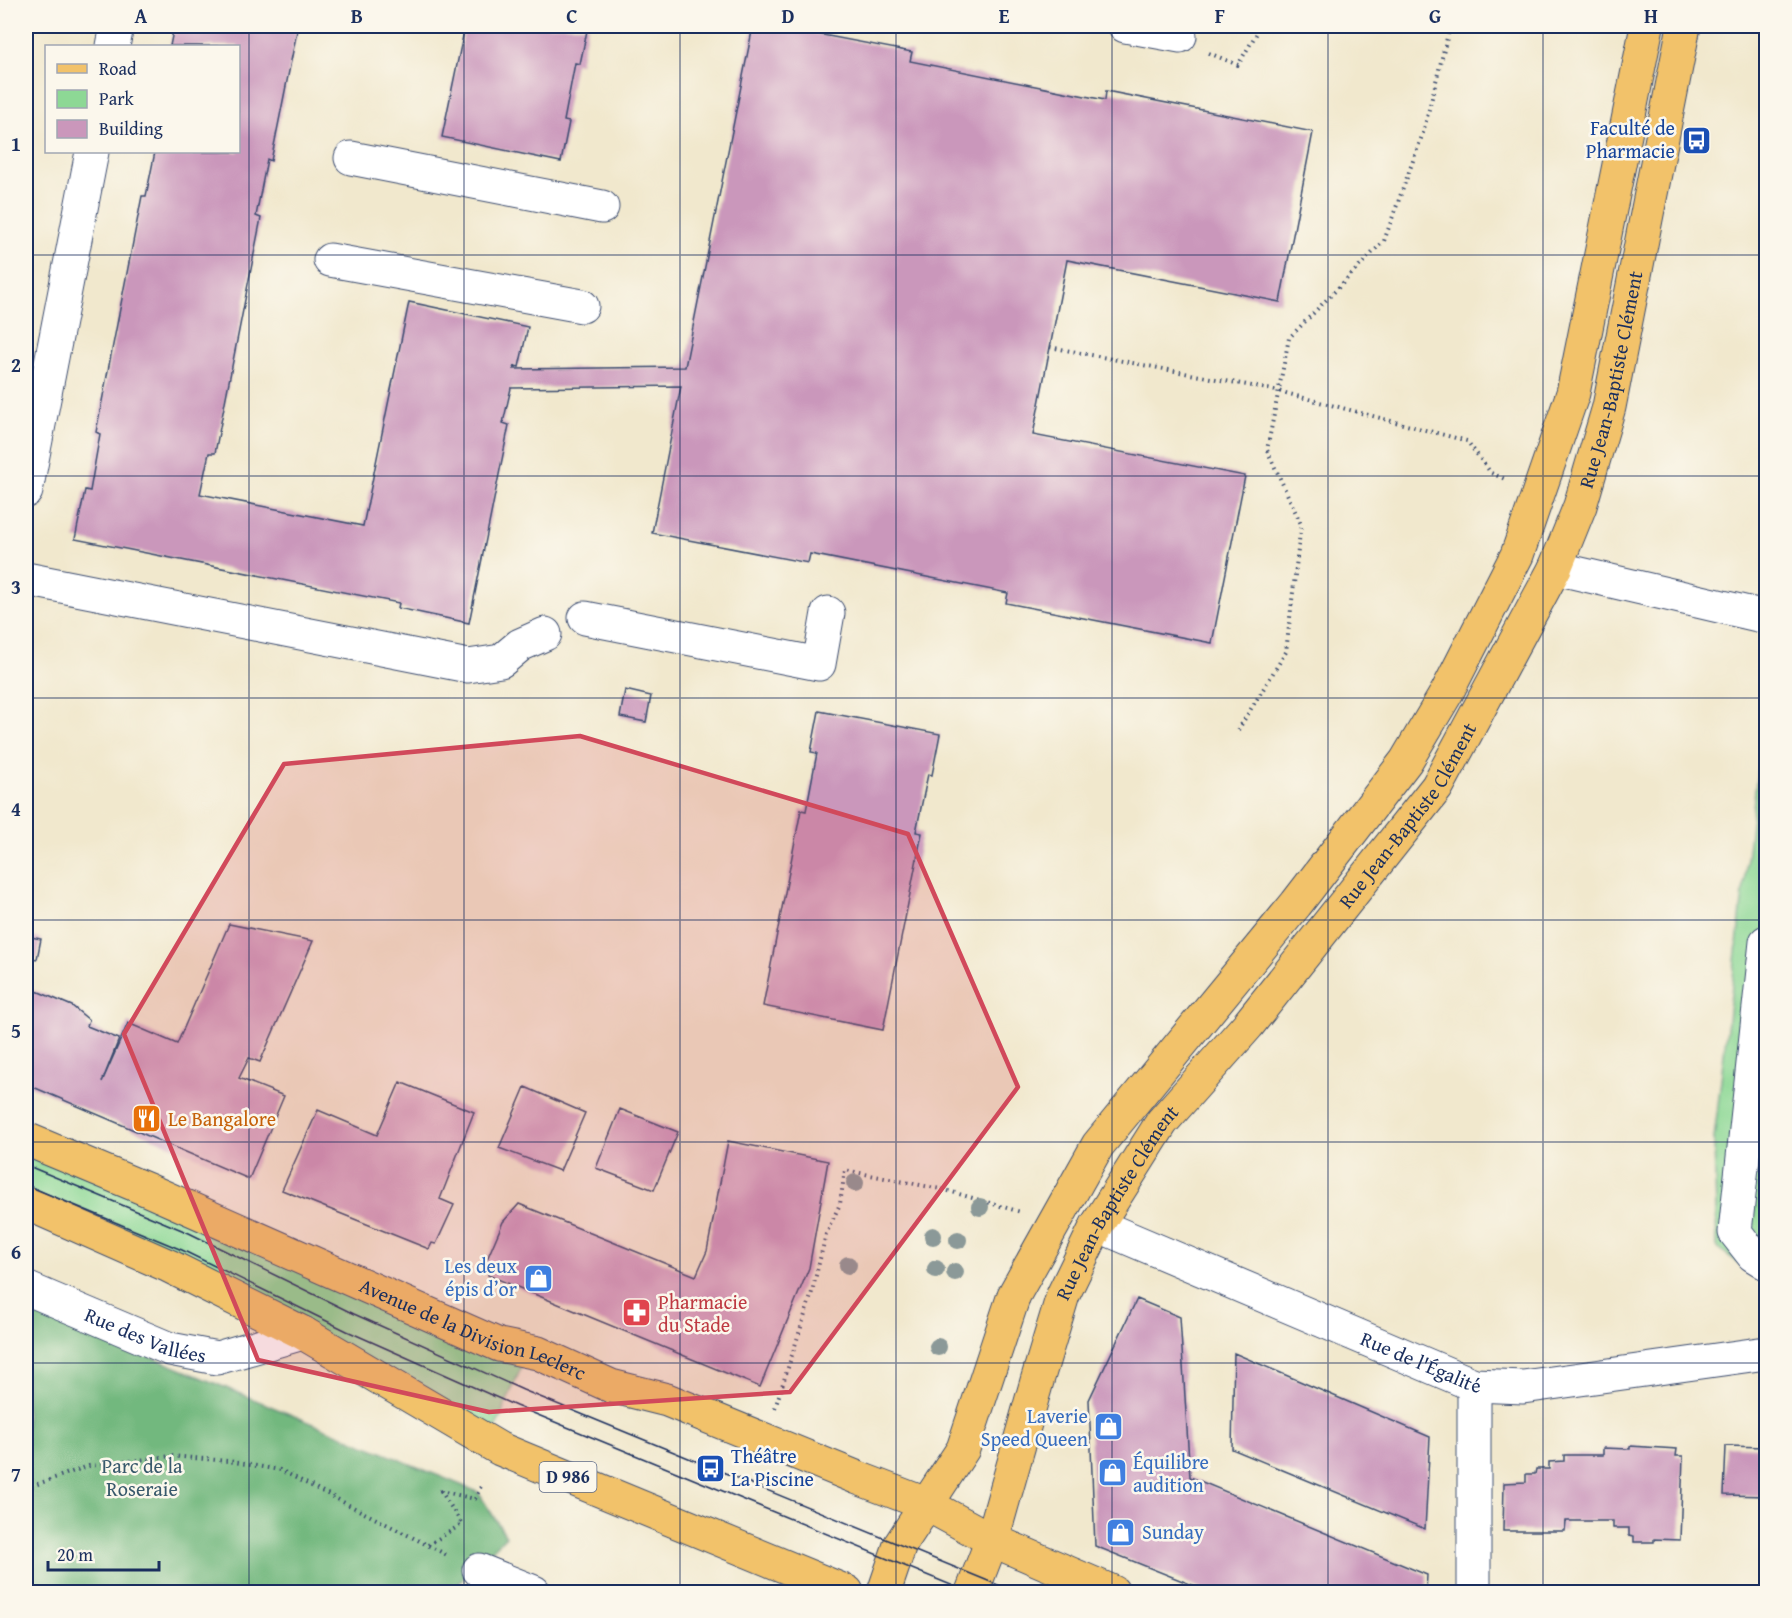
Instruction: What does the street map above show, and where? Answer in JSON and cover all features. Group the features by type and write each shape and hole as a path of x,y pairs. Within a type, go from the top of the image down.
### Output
{"main road":[{"name":"Rue Jean-Baptiste Clément","path":"884,1593 900,1545 963,1449 1014,1295 1098,1145 1296,904 1406,761 1447,692 1517,555 1573,393 1647,26"},
{"name":"Rue Jean-Baptiste Clément","path":"972,1593 992,1540 1036,1381 1063,1295 1097,1225 1162,1122 1248,1026 1437,787 1555,568 1580,506 1609,407 1684,26"},
{"name":"Avenue de la Division Leclerc","path":"26,1139 148,1190 499,1345 538,1353 611,1386 667,1400 926,1504 992,1540"},
{"path":"26,1203 169,1266 303,1333"},
{"name":"D 986","path":"303,1333 500,1449 847,1593"},
{"path":"992,1540 1113,1593"}],"street":[{"path":"113,45 117,26"},
{"path":"1125,26 1180,36"},
{"path":"26,491 92,153"},
{"path":"351,158 602,207"},
{"path":"330,260 582,306"},
{"path":"1555,568 1767,617"},
{"path":"26,579 468,666 501,661 520,645 545,634"},
{"path":"585,618 819,664 828,613"},
{"path":"1767,942 1764,988 1735,1232 1753,1255 1767,1263"},
{"name":"Rue de l'Égalité","path":"1097,1225 1473,1385 1523,1387 1767,1353"},
{"name":"Rue des Vallées","path":"26,1288 170,1348 217,1358 303,1333"},
{"path":"1473,1385 1474,1593"},
{"path":"479,1570 534,1593"}],"path":[{"path":"1180,36 1208,53 1238,65 1261,26"},
{"path":"1238,730 1286,652 1301,525 1267,450 1288,338 1384,241 1423,132 1450,26"},
{"path":"1050,347 1278,391 1467,441 1491,473"},
{"path":"764,1440 811,1296 826,1234 840,1204 845,1170 945,1190 1055,1221"},
{"path":"26,1488 88,1467 171,1456 228,1461 280,1470 479,1570"},
{"path":"428,1545 462,1524 441,1491 475,1499 482,1484"}],"highlighted area":[{"path":"580,736 908,834 1018,1087 790,1392 489,1412 258,1360 124,1034 284,764"}],"green space":[{"path":"1764,715 1766,715 1766,1283 1717,1247 1714,1139"},
{"path":"26,1147 526,1356 495,1429 26,1194"},
{"name":"Parc de la Roseraie","path":"26,1305 478,1492 506,1536 450,1592 26,1592"}],"building":[{"path":"174,26 298,26 271,161 267,159 256,216 261,218 215,453 209,453 200,494 363,526 409,302 528,327 519,367 515,366 514,369 685,367 753,26 776,26 912,52 910,61 1105,100 1106,91 1313,132 1280,302 1067,260 1033,435 1245,476 1212,643 1006,603 1008,593 810,554 808,563 652,533 681,386 511,388 503,423 509,425 469,623 398,608 399,603 75,539 85,490 90,491 100,434 96,432 142,196 146,196 155,153 240,153 240,45 170,45"},
{"path":"465,26 588,26 580,64 575,63 564,121 569,122 561,162 442,137"},
{"path":"625,690 651,696 646,722 620,717"},
{"path":"819,711 940,734 932,775 928,774 916,832 922,833 883,1030 763,1006 801,810 806,811 817,753 811,752"},
{"path":"229,924 313,941 260,1062 249,1058 239,1078 284,1096 249,1179 26,1084 26,989 72,1006 89,1020 87,1026 119,1039 102,1082 128,1023 177,1044"},
{"path":"26,936 41,939 37,959 26,957"},
{"path":"400,1082 474,1112 440,1199 454,1205 436,1244 432,1243 429,1249 282,1190 318,1110 377,1135"},
{"path":"525,1087 585,1113 560,1171 499,1148"},
{"path":"620,1109 678,1132 654,1190 596,1168"},
{"path":"728,1141 828,1161 809,1268 760,1387 488,1275 491,1266 485,1264 503,1222 519,1204 696,1276 707,1251"},
{"path":"1137,1299 1180,1317 1190,1477 1427,1575 1426,1592 1210,1592 1095,1546 1089,1400"},
{"path":"1234,1353 1430,1437 1425,1529 1232,1449"},
{"path":"1630,1446 1677,1449 1676,1456 1683,1456 1680,1540 1654,1539 1654,1542 1634,1542 1634,1536 1629,1535 1629,1528 1613,1528 1613,1521 1566,1521 1565,1531 1503,1531 1504,1483 1526,1482 1526,1474 1535,1474 1536,1469 1549,1469 1549,1462 1564,1461 1564,1455 1603,1455 1603,1448 1630,1449"},
{"path":"1726,1446 1766,1447 1766,1496 1724,1495"}],"tram line":[{"path":"26,1165 189,1233 354,1314 523,1390 1015,1592"},
{"path":"26,1185 182,1250 347,1331 516,1406 968,1592"}],"place":[{"name":"Faculté de Pharmacie","path":"1696,140"},
{"name":"Le Bangalore","path":"147,1119"},
{"name":"Les deux épis d’or","path":"538,1278"},
{"name":"Pharmacie du Stade","path":"637,1313"},
{"name":"Laverie Speed Queen","path":"1109,1427"},
{"name":"Théâtre La Piscine","path":"710,1468"},
{"name":"Équilibre audition","path":"1112,1473"},
{"name":"Sunday","path":"1121,1532"}]}
